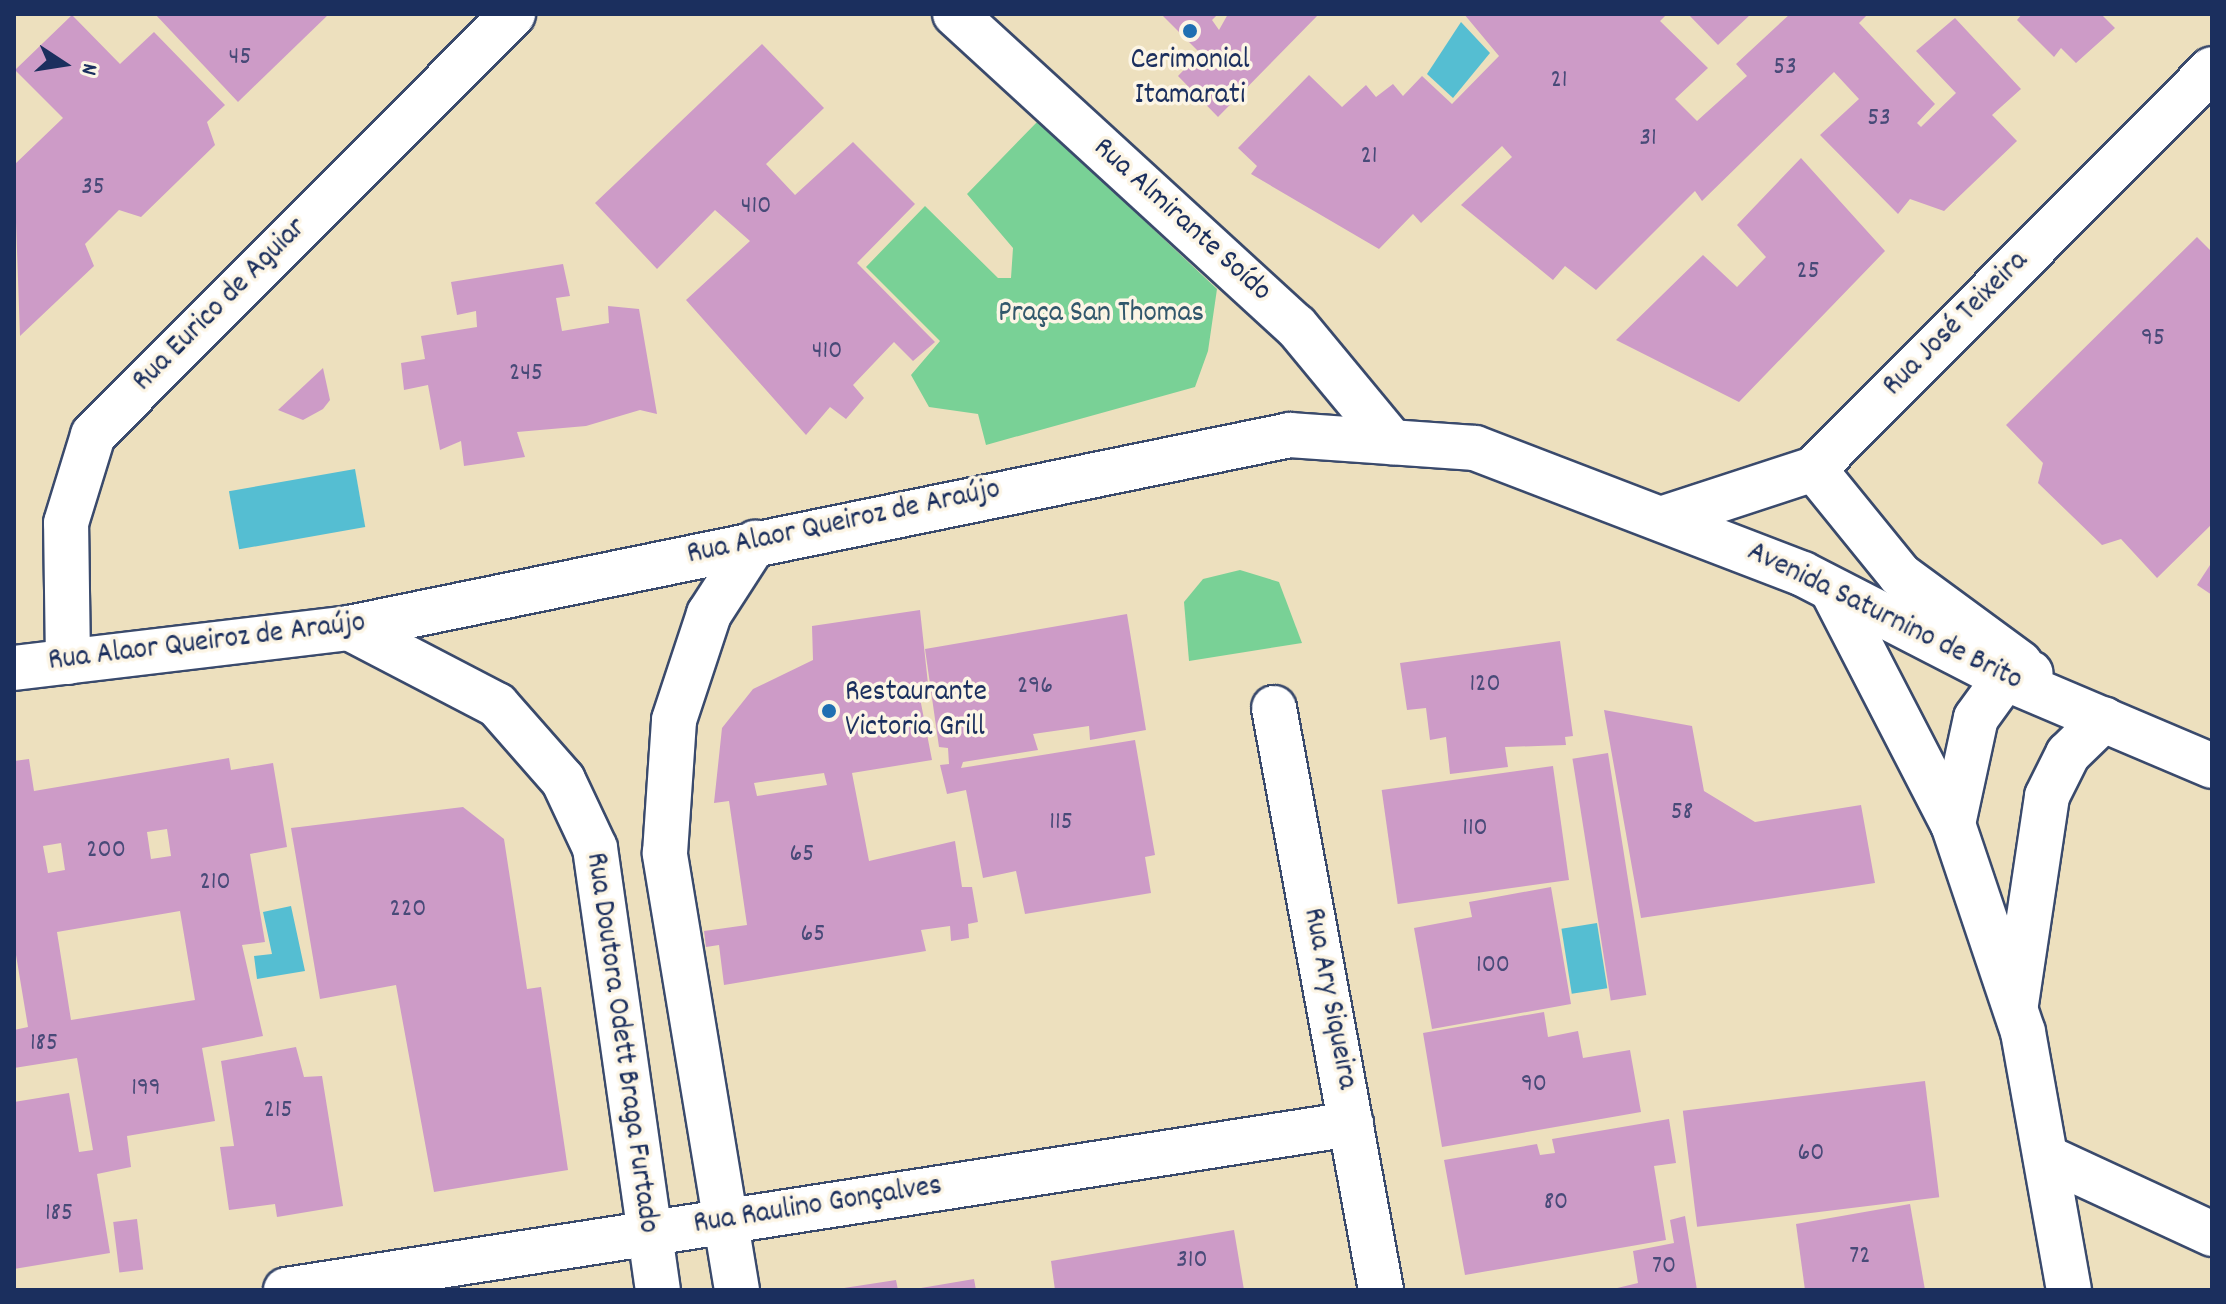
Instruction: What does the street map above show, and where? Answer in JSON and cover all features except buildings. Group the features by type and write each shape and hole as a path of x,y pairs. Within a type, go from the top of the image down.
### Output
{"street":[{"name":"Rua Eurico de Aguiar","path":"68,662 66,523 93,435 513,14"},
{"name":"Rua Almirante Soído","path":"955,14 1296,326 1392,442"},
{"name":"Rua José Teixeira","path":"1664,518 1814,469 2212,69"},
{"name":"Rua Alaor Queiroz de Araújo","path":"14,668 349,628 1290,435 1475,448 1664,518"},
{"name":"Avenida Saturnino de Brito","path":"1814,469 1900,575 2019,675"},
{"name":"Avenida Saturnino de Brito","path":"1664,518 2019,675 2104,719 2212,766"},
{"path":"737,1290 665,853 674,720 709,614 755,543"},
{"path":"1833,592 1953,824 2015,1010 2050,1159 2069,1290"},
{"name":"Rua Doutora Odett Braga Furtado","path":"349,628 497,705 563,780 595,848 658,1290"},
{"path":"1953,824 1976,718 2019,675"},
{"name":"Rua Ary Siqueira","path":"1274,708 1381,1290"},
{"path":"2015,1010 2047,796 2068,754 2104,719"},
{"name":"Rua Raulino Gonçalves","path":"286,1290 347,1285 725,1221 1351,1124"},
{"path":"2050,1159 2212,1234"}],"green space":[{"name":"Praça San Thomas","path":"1038,121 1217,289 1208,351 1195,387 986,445 978,414 929,407 911,375 940,341 866,267 925,206 998,278 1011,278 1013,248 967,194"},
{"path":"1240,570 1279,582 1302,643 1189,661 1184,602 1203,579"}],"water":[{"path":"1461,22 1490,53 1453,98 1427,74"},
{"path":"355,469 365,527 239,549 229,491"},
{"path":"291,906 305,971 257,979 254,956 272,954 263,912"},
{"path":"1597,923 1607,988 1572,994 1561,929"}],"place":[{"name":"Cerimonial Itamarati","path":"1190,31"},
{"name":"Restaurante Victoria Grill","path":"829,711"}]}
